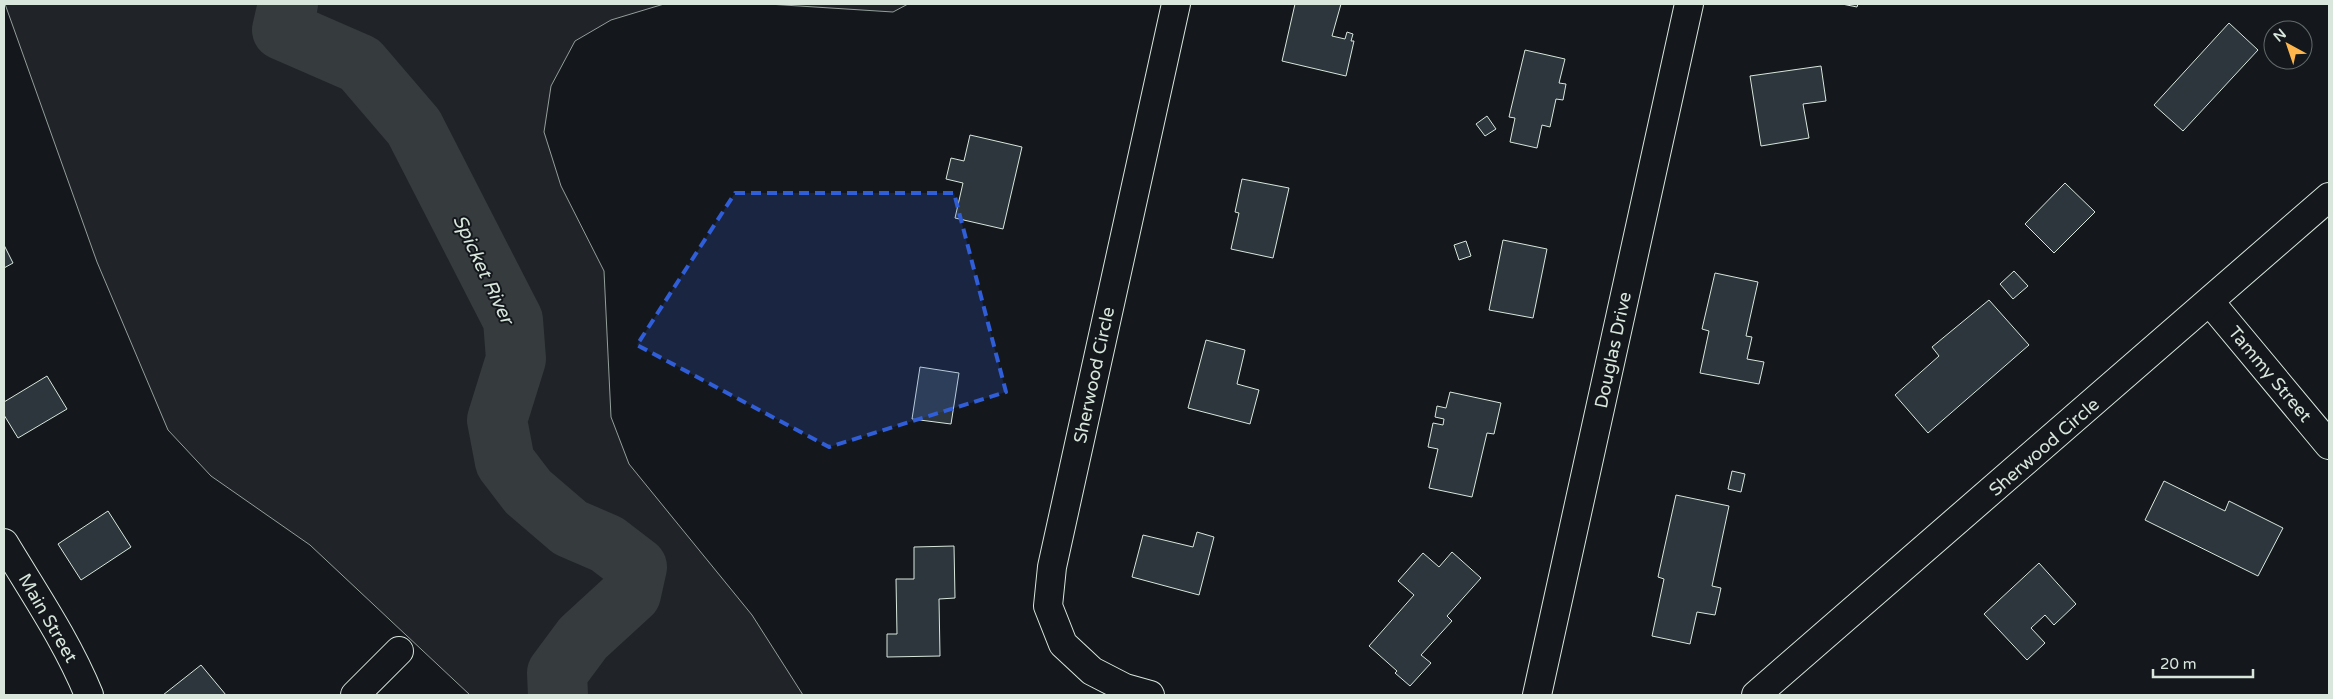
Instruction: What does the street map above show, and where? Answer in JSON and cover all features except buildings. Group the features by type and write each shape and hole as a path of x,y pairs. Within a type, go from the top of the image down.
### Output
{"street":[{"name":"Sherwood Circle","path":"1150,695 1125,688 1092,671 1063,644 1048,606 1052,567 1176,4"},
{"name":"Douglas Drive","path":"1537,695 1690,4"},
{"name":"Sherwood Circle","path":"1756,695 2210,302 2329,196"},
{"name":"Tammy Street","path":"2210,302 2329,445"},
{"name":"Main Street","path":"4,544 52,622 89,695"},
{"path":"355,695 399,651"}],"highlighted area":[{"path":"735,193 954,193 1006,392 829,447 637,345"}],"shaded area":[{"path":"5,4 664,4 611,20 575,41 551,86 544,132 561,186 604,271 611,417 629,464 752,615 803,695 470,695 310,545 211,476 168,430 97,262"},
{"path":"768,4 908,4 893,12"}],"waterway":[{"name":"Spicket River","path":"288,4 282,30 360,64 414,127 513,320 516,359 497,420 505,462 528,492 570,528 607,544 637,567 631,594 583,638 557,673 558,695"}]}
